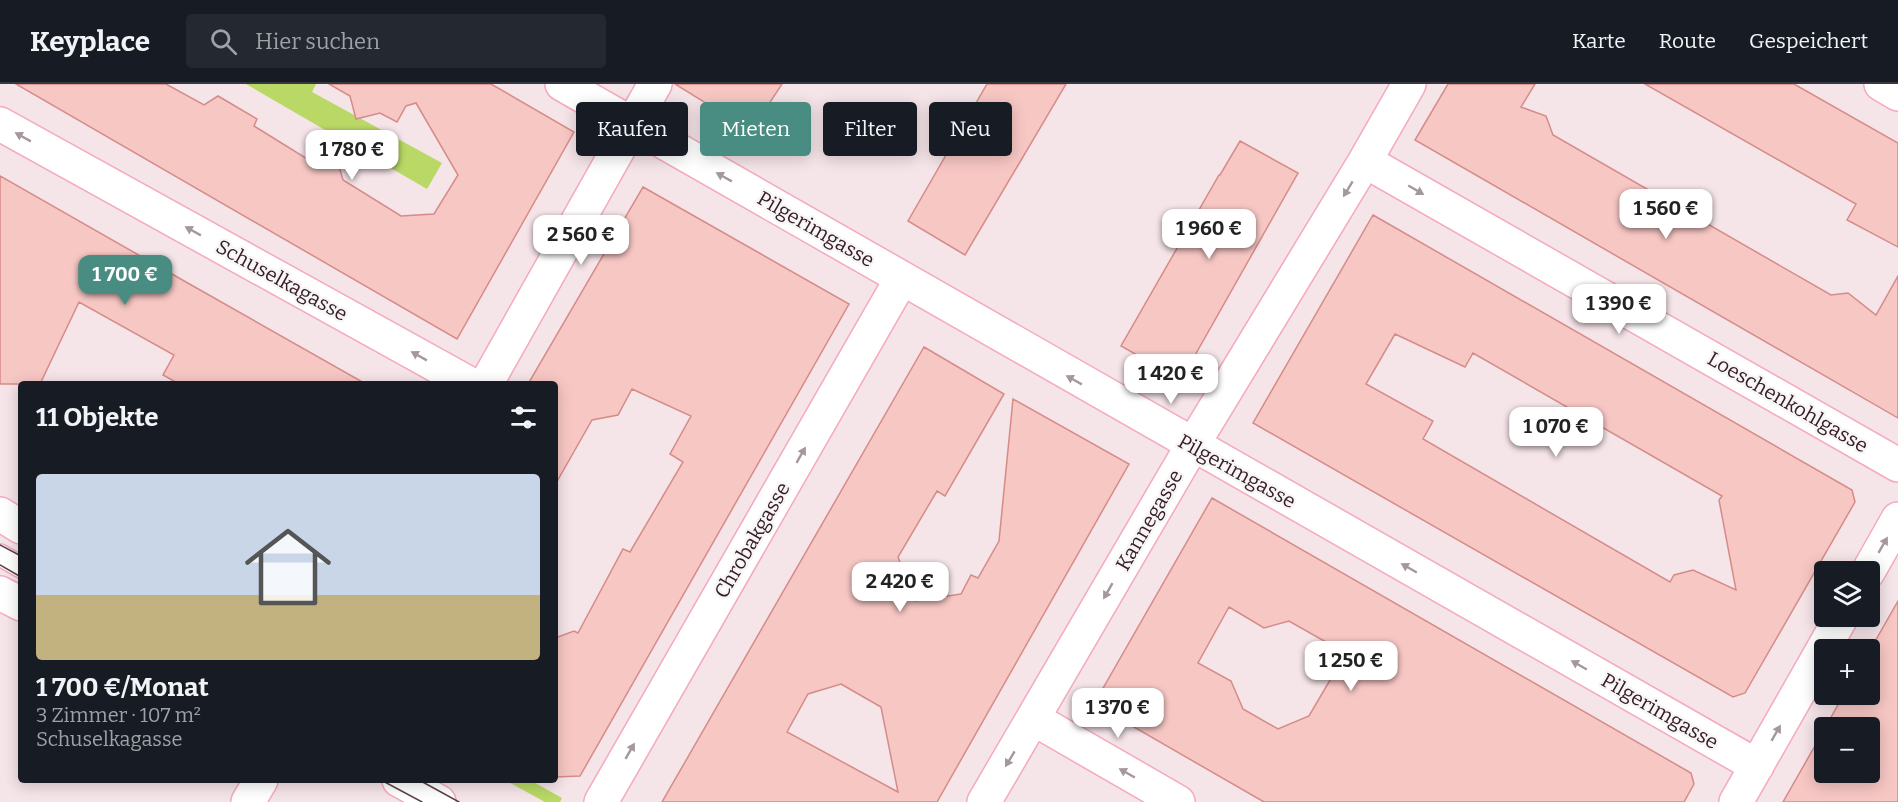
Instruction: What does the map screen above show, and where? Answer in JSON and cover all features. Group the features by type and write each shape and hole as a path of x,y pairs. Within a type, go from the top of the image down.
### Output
{"street":[{"name":"Pilgerimgasse","path":"562,84 593,102"},
{"path":"644,102 654,84"},
{"name":"Kannegasse","path":"984,802 1192,446 1409,84"},
{"path":"1881,84 1898,94"},
{"name":"Schuselkagasse","path":"0,124 465,381"},
{"path":"488,381 613,156"},
{"name":"Pilgerimgasse","path":"687,156 902,278 1069,377 1757,766"},
{"name":"Loeschenkohlgasse","path":"1365,160 1898,465"},
{"name":"Chrobakgasse","path":"601,802 902,278"},
{"path":"0,514 18,525"},
{"path":"1874,561 1898,519"},
{"path":"0,593 18,602"},
{"path":"1736,802 1836,627"},
{"path":"1034,719 1178,802"},
{"path":"248,802 259,783"},
{"path":"404,783 439,802"}],"lane":[{"path":"0,555 18,565"}],"green space":[{"path":"246,84 316,84 312,92 442,163 427,189"},
{"path":"510,783 535,783 562,798 560,802 545,802"}],"building":[{"path":"16,84 166,84 204,105 218,96 257,119 254,126 312,162 336,156 343,180 401,216 434,214 458,175 416,103 406,106 397,122 380,113 356,119 350,96 329,84 491,84 574,132 457,339"},
{"path":"675,84 782,84 770,102 704,102"},
{"path":"987,84 1066,84 965,255 908,221 945,156 1012,156 1012,102 977,102"},
{"path":"1448,84 1535,84 1521,107 1546,116 1553,135 1831,295 1848,293 1876,315 1898,276 1898,418 1415,140"},
{"path":"1645,84 1794,84 1898,143 1898,247 1847,220 1856,204"},
{"path":"1240,141 1298,173 1181,380 1121,346"},
{"path":"0,176 361,381 174,381 163,375 174,355 79,302 41,381 0,384"},
{"path":"643,187 849,304 580,776 558,777 558,637 574,631 578,633 623,549 630,552 683,462 670,454 691,416 632,389 618,415 592,420 558,480 558,381 530,381"},
{"path":"1373,215 1852,490 1855,502 1821,561 1814,561 1814,573 1745,693 1733,697 1253,423","holes":["1395,334 1465,367 1473,353 1722,496 1719,500 1736,590 1693,570 1674,575 1670,582 1423,439 1433,421 1366,384"]},
{"path":"924,347 1004,394 945,496 937,491 898,557 915,601 961,594 971,575 978,578 999,541 1013,399 1129,464 937,802 662,802","holes":["841,684 881,707 898,792 787,732 808,694"]},
{"path":"1212,498 1691,773 1694,784 1684,802 1264,802 1094,704","holes":["1229,607 1264,628 1289,621 1326,642 1333,675 1309,716 1278,729 1243,709 1231,681 1198,663"]},
{"path":"1898,601 1898,802 1783,802 1814,748 1814,783 1880,783 1880,717 1831,717 1838,705 1880,705 1880,639 1876,639"}],"tram line":[{"path":"0,545 18,554"},
{"path":"0,565 18,575"},
{"path":"387,783 422,802"},
{"path":"424,783 459,802"}]}
